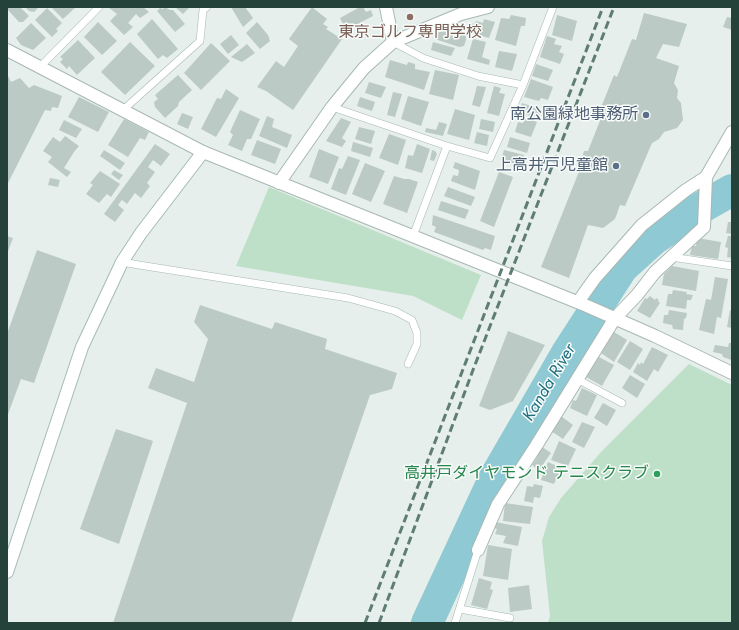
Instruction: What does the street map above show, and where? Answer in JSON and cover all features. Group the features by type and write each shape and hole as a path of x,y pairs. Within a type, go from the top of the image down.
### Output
{"street":[{"path":"386,7 393,42"},
{"path":"279,183 332,106 364,68 393,42 461,14 488,7"},
{"path":"7,50 203,152 583,304 656,336 732,373"},
{"path":"478,550 498,504 536,446 613,318 637,295 655,272 670,257 704,227 706,177 732,132"},
{"path":"7,572 82,347 122,262 141,233 203,152"},
{"path":"583,304 595,278 642,225 686,190 706,177"}],"lane":[{"path":"40,67 99,7"},
{"path":"122,110 200,41 203,10 207,7"},
{"path":"332,106 447,146 490,158 523,86 553,7"},
{"path":"393,42 423,58 478,76 523,86"},
{"path":"413,236 447,146"},
{"path":"670,257 732,266"},
{"path":"122,262 348,298 395,311 412,320 417,333 417,344 408,364"},
{"path":"577,378 622,403"},
{"path":"455,623 478,550"},
{"path":"460,609 510,618"}],"green space":[{"path":"269,187 481,275 462,320 413,296 236,266"},
{"name":"高井戸ダイヤモンド テニスクラブ","path":"689,364 732,385 732,623 548,623 550,616 542,541 549,517 561,498 602,451"}],"building":[{"path":"8,7 20,7 29,16 23,22 19,22 7,9"},
{"path":"25,7 39,7 34,12 29,11"},
{"path":"51,7 76,7 63,19"},
{"path":"108,7 143,7 149,12 140,18 136,14 128,23 133,27 124,35 110,21 117,14"},
{"path":"165,7 173,10 185,24 175,32 157,11 160,8 163,9"},
{"path":"175,7 190,7 183,14"},
{"path":"231,7 245,7 253,18 243,27"},
{"path":"312,7 327,19 323,24 328,27 326,29 342,39 293,110 266,91 257,87 276,61 284,67 298,46 289,39"},
{"path":"360,7 363,7 366,12 371,10 373,16 346,30 340,18"},
{"path":"47,8 62,23 56,29 58,31 52,37 35,20"},
{"path":"644,13 687,24 679,47 663,44 656,58 679,66 674,83 678,90 677,98 681,103 683,120 677,128 664,132 659,139 652,143 625,206 620,205 615,219 603,228 588,225 569,278 541,267 582,164 581,161 584,151 588,151 605,108 602,105 614,75 617,77 632,39 636,40"},
{"path":"511,15 526,18 525,26 521,26 516,46 495,40 501,18 509,19"},
{"path":"557,15 577,21 572,41 552,35"},
{"path":"727,17 732,18 732,30 723,27"},
{"path":"152,19 178,49 167,58 163,55 158,59 137,34"},
{"path":"484,19 495,22 489,38 467,32 469,23 474,24 476,21 483,23"},
{"path":"98,22 117,41 102,55 84,37"},
{"path":"257,22 268,35 270,41 260,49 246,33"},
{"path":"31,23 46,38 33,50 21,45 16,38"},
{"path":"447,30 466,35 464,46 459,47 435,39 436,33"},
{"path":"231,35 239,45 228,54 220,44"},
{"path":"547,36 556,39 554,44 562,46 559,52 564,54 560,64 540,57"},
{"path":"473,39 486,42 482,57 490,60 489,65 467,59"},
{"path":"78,40 95,58 77,75 69,66 67,69 60,62 63,59 60,57"},
{"path":"130,42 155,66 125,95 101,72"},
{"path":"433,42 455,48 451,56 431,50"},
{"path":"211,43 230,61 201,90 184,73"},
{"path":"247,44 255,53 242,62 231,57"},
{"path":"499,51 517,54 512,71 495,67"},
{"path":"390,60 407,65 408,62 415,64 415,69 430,72 424,90 385,77"},
{"path":"536,64 553,70 548,81 532,76"},
{"path":"435,70 459,75 453,100 429,94"},
{"path":"7,74 11,82 20,78 29,88 34,85 62,96 58,108 52,107 51,111 45,110 7,185"},
{"path":"178,75 192,90 165,118 155,107 154,102 158,99 155,95"},
{"path":"531,79 553,87 548,100 541,98 539,101 524,97"},
{"path":"369,82 386,87 381,98 365,93"},
{"path":"477,86 486,87 480,107 472,105"},
{"path":"494,86 501,88 499,93 505,94 499,116 487,113"},
{"path":"226,89 239,98 216,137 201,129 217,98 221,99"},
{"path":"393,92 402,94 395,117 387,115"},
{"path":"408,96 429,102 421,126 401,119"},
{"path":"79,97 109,112 98,132 68,117"},
{"path":"360,97 375,102 372,111 357,106"},
{"path":"522,103 542,110 538,119 519,112"},
{"path":"455,109 475,115 469,140 447,134"},
{"path":"240,110 260,119 251,139 247,139 242,151 228,145 233,135 230,132"},
{"path":"182,113 193,117 188,129 177,124"},
{"path":"267,116 274,119 272,127 292,135 287,148 259,136"},
{"path":"341,118 351,122 342,138 346,141 342,147 326,141"},
{"path":"525,118 537,122 531,137 515,132 518,122 523,123"},
{"path":"124,119 149,132 145,140 140,138 128,157 108,145"},
{"path":"481,119 495,122 493,132 479,129"},
{"path":"64,120 82,129 76,138 59,130"},
{"path":"439,122 447,124 443,136 425,132 426,128 436,130"},
{"path":"359,127 375,131 371,144 355,139"},
{"path":"477,132 489,135 487,146 474,143"},
{"path":"389,134 406,140 398,165 379,158"},
{"path":"65,136 79,146 64,168 71,172 67,177 48,162 52,157 43,151 53,137 60,142"},
{"path":"510,137 530,143 527,153 507,147"},
{"path":"257,140 281,149 275,164 251,155"},
{"path":"353,142 373,148 370,157 351,151"},
{"path":"155,144 170,154 161,166 153,160 148,167 155,172 147,183 150,186 141,198 135,193 127,204 122,200 118,205 124,210 115,222 104,214"},
{"path":"417,144 430,149 422,173 405,168 408,155 413,156"},
{"path":"319,149 339,157 328,184 309,177"},
{"path":"104,150 125,163 120,170 100,156"},
{"path":"432,150 437,154 434,161 430,160"},
{"path":"504,150 524,155 521,166 501,160"},
{"path":"348,156 360,160 346,195 331,189 339,168 342,169"},
{"path":"455,162 480,171 475,190 451,181 453,175 458,176 459,170 453,168"},
{"path":"365,163 385,171 371,202 352,194"},
{"path":"114,170 123,175 119,180 111,174"},
{"path":"100,171 120,184 111,197 107,194 99,203 86,194 93,185 90,183"},
{"path":"499,172 513,177 494,227 480,221"},
{"path":"394,176 418,182 407,213 383,204"},
{"path":"50,178 60,180 58,187 48,185"},
{"path":"448,187 475,197 471,206 444,196"},
{"path":"441,201 469,210 465,219 438,210"},
{"path":"433,215 495,236 491,250 485,248 483,250 434,232 436,227 432,225"},
{"path":"728,222 732,222 732,234 726,233"},
{"path":"7,236 13,238 7,254"},
{"path":"728,236 732,236 732,258 727,257 728,248 725,247"},
{"path":"697,238 721,242 718,259 690,255 692,246 696,246"},
{"path":"37,250 76,264 34,383 21,379 7,417 7,334"},
{"path":"672,266 699,271 696,291 662,285 664,274"},
{"path":"715,277 728,279 721,318 717,317 714,334 699,330 706,299 711,300"},
{"path":"673,290 687,292 686,294 693,295 691,300 687,300 686,309 666,306 668,294 672,294"},
{"path":"650,296 655,300 656,298 659,300 658,301 660,303 650,318 637,311 645,298 647,299"},
{"path":"200,305 272,329 275,322 327,339 325,349 397,373 392,389 370,395 291,623 113,623 187,403 148,388 156,368 194,382 208,339 194,322"},
{"path":"669,310 687,313 686,318 684,319 683,330 673,329 672,325 663,323 664,315 668,315"},
{"path":"730,310 732,311 732,328 727,327"},
{"path":"508,331 545,345 513,401 490,410 479,406"},
{"path":"614,332 627,340 614,362 601,353"},
{"path":"630,341 643,349 630,370 617,362"},
{"path":"729,343 732,343 731,360 723,357 722,354 713,352 715,345 728,347"},
{"path":"652,347 668,355 658,372 654,369 647,381 633,372 638,363 640,365 641,362 643,364"},
{"path":"597,356 614,365 602,386 586,377"},
{"path":"630,375 645,384 637,398 622,388"},
{"path":"582,388 597,395 587,416 570,408 573,400 576,401"},
{"path":"603,403 616,410 607,426 594,418"},
{"path":"561,416 573,425 563,439 551,431"},
{"path":"582,422 595,427 584,448 572,442"},
{"path":"116,429 153,441 119,544 80,529"},
{"path":"559,441 576,449 568,466 551,460"},
{"path":"541,446 551,453 539,470 532,465 538,456 535,454"},
{"path":"548,462 561,468 554,484 541,480"},
{"path":"534,484 543,486 540,498 534,497 533,503 524,501 527,486 533,487"},
{"path":"505,503 533,507 530,524 503,521"},
{"path":"495,522 522,527 518,546 503,543 506,536 495,534 497,529 494,528"},
{"path":"488,545 512,549 508,580 483,576"},
{"path":"479,578 492,582 490,589 493,590 487,609 471,605"},
{"path":"529,585 532,609 510,612 508,588"}],"waterway":[{"name":"Kanda River","path":"427,623 494,479 567,353 622,268 654,239 695,211 732,190"}],"railway":[{"path":"365,623 603,7"},
{"path":"379,623 473,370 614,7"}],"place":[{"name":"東京ゴルフ専門学校","path":"410,17"},
{"name":"南公園緑地事務所","path":"646,115"},
{"name":"上高井戸児童館","path":"616,166"},
{"name":"高井戸ダイヤモンド テニスクラブ","path":"657,474"}]}
